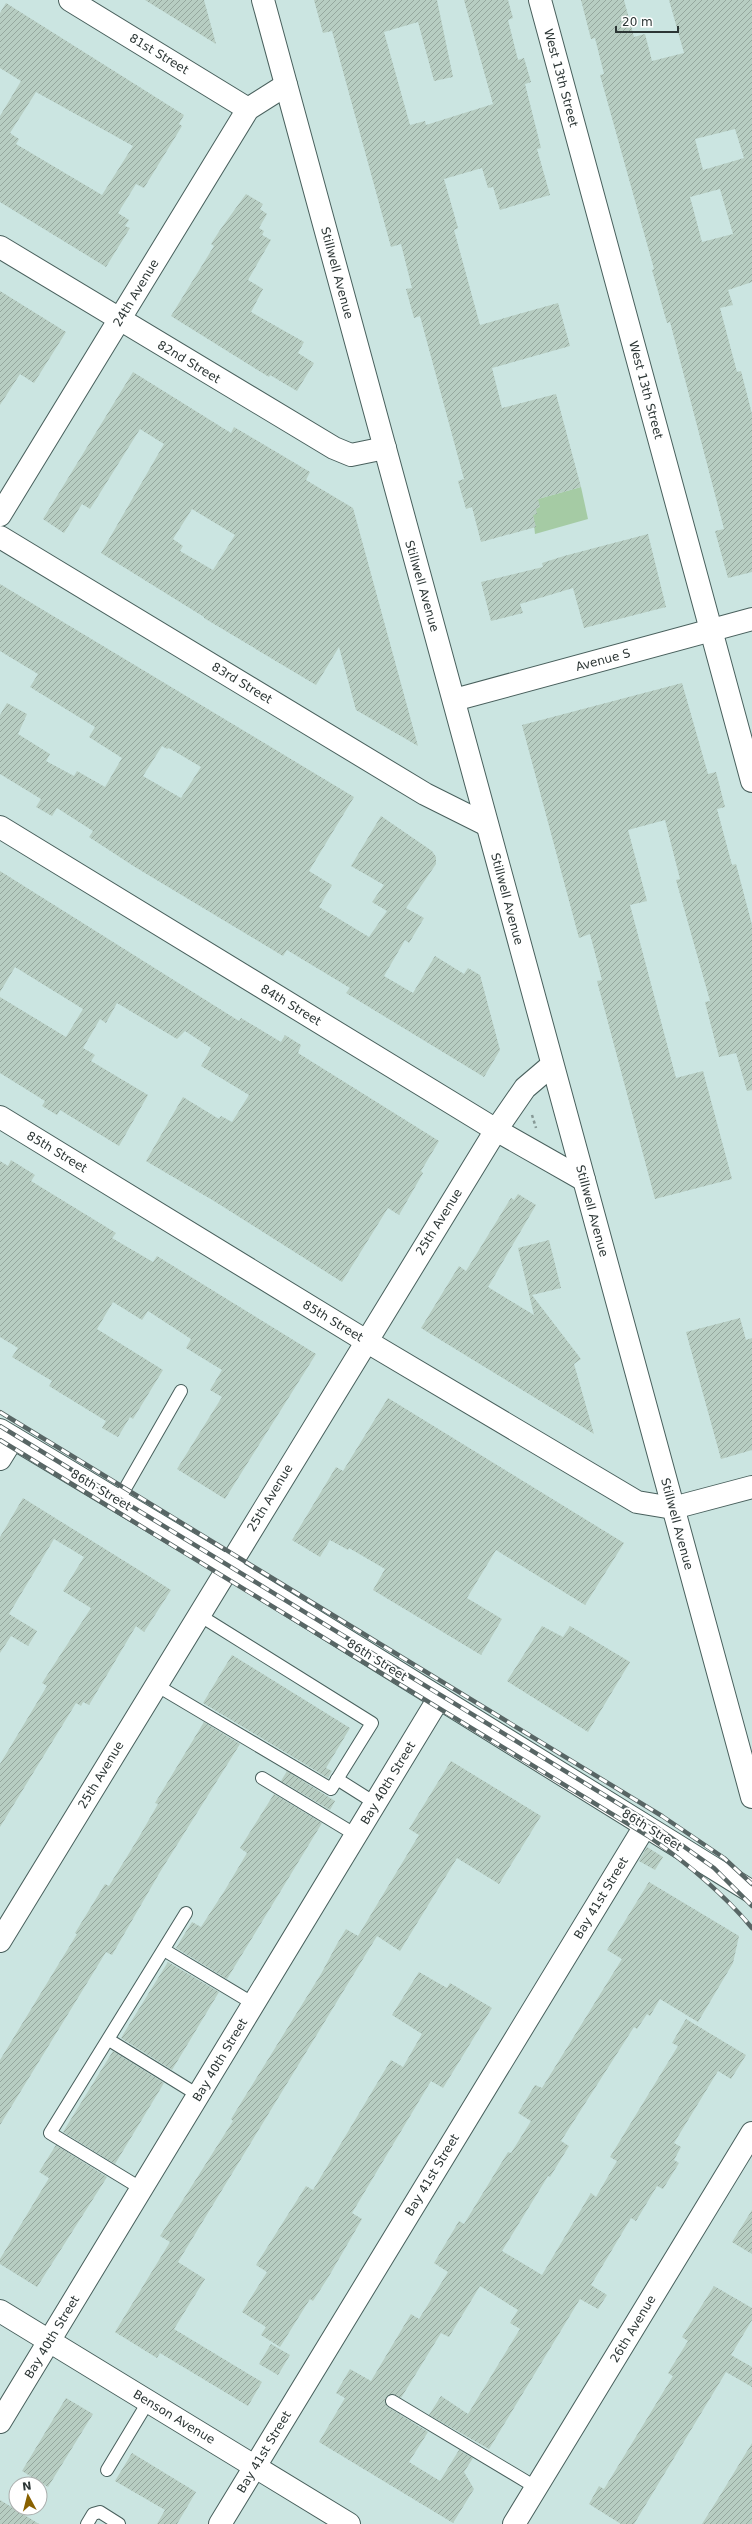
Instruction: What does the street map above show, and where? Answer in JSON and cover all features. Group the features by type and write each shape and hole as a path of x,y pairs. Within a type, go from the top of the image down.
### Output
{"street":[{"name":"81st Street","path":"70,0 248,109"},
{"name":"Stillwell Avenue","path":"263,0 752,1797"},
{"name":"West 13th Street","path":"540,0 752,781"},
{"name":"24th Avenue","path":"0,515 248,109 286,85"},
{"name":"82nd Street","path":"0,247 334,448 351,455 385,448"},
{"name":"83rd Street","path":"0,537 425,794 487,825"},
{"name":"Avenue S","path":"454,700 752,619"},
{"name":"84th Street","path":"0,827 496,1130 584,1180"},
{"name":"25th Avenue","path":"0,1940 496,1130 525,1088 552,1065"},
{"name":"85th Street","path":"0,1117 366,1341 637,1502 673,1508"},
{"path":"0,1459 7,1434"},
{"name":"86th Street","path":"7,1434 228,1567 752,1892"},
{"path":"673,1508 752,1487"},
{"name":"Bay 40th Street","path":"0,2422 439,1698"},
{"name":"Bay 41st Street","path":"220,2524 644,1826"},
{"name":"26th Avenue","path":"514,2524 752,2133"},
{"name":"Benson Avenue","path":"0,2311 349,2524"}],"lane":[{"path":"118,1501 182,1391"},
{"path":"156,1685 331,1789 337,1780 372,1723 199,1615"},
{"path":"262,1778 356,1835"},
{"path":"337,1780 375,1803"},
{"path":"142,2188 50,2133 109,2040 186,1913"},
{"path":"164,1950 254,2004"},
{"path":"109,2040 198,2095"},
{"path":"392,2401 537,2488"},
{"path":"107,2470 148,2402"},
{"path":"87,2524 93,2514 100,2512 119,2524"}],"path":[{"path":"531,1111 537,1134"}],"green space":[{"path":"581,487 588,519 535,534 533,515 538,499"}],"building":[{"path":"145,0 204,0 216,44"},
{"path":"314,0 437,0 453,77 434,81 418,22 384,32 410,125 425,121 426,125 493,104 464,0 508,0 513,18 508,20 518,60 524,58 531,82 525,84 541,148 537,149 550,195 500,210 493,187 488,188 482,168 444,179 458,228 454,230 480,325 558,303 570,346 492,368 502,408 556,394 581,487 538,499 540,507 536,509 537,514 533,515 536,527 481,542 472,507 466,509 458,481 464,479 420,316 414,318 406,289 412,288 401,244 391,247 332,31 323,33"},
{"path":"581,0 624,0 634,37 645,34 652,61 684,53 669,0 752,0 752,282 728,290 733,305 720,308 737,372 741,371 752,414 752,572 728,578 715,531 724,529 670,322 667,323 652,270 654,269 600,75 604,74 595,38 591,39","holes":["735,129 744,158 703,170 695,139","720,189 733,234 702,242 690,197"]},
{"path":"6,3 184,115 179,124 182,126 144,188 136,184 118,213 129,220 125,226 130,228 106,267 0,202 0,116 21,81 0,68 0,13","holes":["36,92 133,146 102,195 16,144 19,139 10,133"]},
{"path":"246,194 263,204 260,209 267,214 259,228 264,231 262,235 271,240 248,280 263,289 251,312 304,342 298,353 314,363 297,391 270,375 269,377 171,316 214,246 211,244"},
{"path":"0,291 66,332 34,383 20,374 0,405"},
{"path":"133,372 231,433 234,427 310,472 306,480 353,508 418,746 356,710 339,647 316,685 204,618 101,553 164,444 140,429 90,509 82,504 64,533 43,519","holes":["192,509 235,535 213,570 180,551 183,546 173,539"]},
{"path":"648,534 666,607 584,628 573,588 520,604 523,613 491,621 481,582 543,567 542,563 564,556"},
{"path":"0,584 354,797 309,871 332,885 319,907 369,937 387,911 372,902 384,885 351,866 381,816 432,851 436,857 436,864 406,908 424,918 409,943 405,940 384,976 413,993 435,956 464,974 468,968 480,975 500,1050 484,1077 346,993 350,988 287,950 283,956 135,867 89,837 93,831 57,808 52,816 36,807 41,799 0,774 0,715 7,703 27,714 18,734 50,754 46,761 74,776 77,771 105,787 122,758 89,737 95,727 30,687 38,674 0,651","holes":["162,746 167,749 169,748 201,767 181,798 143,776"]},
{"path":"682,683 708,774 716,772 725,807 717,809 732,865 736,864 752,925 752,1090 747,1091 736,1053 719,1057 705,1002 710,1001 676,880 680,879 665,820 628,830 647,901 630,905 676,1078 703,1071 732,1179 655,1199 597,981 602,980 590,934 579,938 522,725"},
{"path":"0,871 239,1021 241,1018 281,1042 285,1035 301,1045 298,1053 439,1141 421,1171 423,1173 399,1215 388,1208 342,1282 214,1201 146,1161 183,1097 219,1119 221,1116 232,1122 249,1095 201,1066 211,1048 185,1031 177,1039 117,1003 106,1023 100,1019 83,1048 95,1055 91,1061 148,1095 119,1146 60,1110 57,1115 42,1106 45,1101 0,1073 0,997 66,1037 83,1009 15,967 0,992"},
{"path":"11,1160 35,1175 31,1181 116,1233 112,1238 153,1262 157,1256 316,1354 225,1499 177,1469 222,1397 210,1390 222,1370 186,1348 191,1339 148,1311 142,1320 113,1302 97,1329 163,1370 133,1419 130,1417 118,1437 102,1428 106,1421 49,1386 52,1381 12,1357 18,1348 0,1337 0,1161 8,1166"},
{"path":"518,1194 536,1205 488,1287 534,1315 518,1248 549,1240 561,1288 532,1295 581,1359 574,1364 594,1434 421,1328 459,1266 466,1271 511,1198 514,1200"},
{"path":"740,1318 746,1340 752,1338 752,1450 721,1459 686,1332"},
{"path":"388,1398 624,1543 585,1605 496,1550 467,1598 502,1619 481,1655 373,1590 385,1569 349,1548 348,1550 330,1540 320,1557 292,1540 336,1467 343,1471"},
{"path":"23,1498 171,1590 144,1632 136,1626 89,1705 83,1702 81,1706 76,1703 0,1827 0,1764 47,1686 42,1683 91,1608 63,1591 84,1557 54,1539 9,1614 37,1631 28,1646 11,1636 0,1653 0,1537"},
{"path":"542,1626 563,1637 570,1626 630,1662 588,1732 507,1681"},
{"path":"232,1655 350,1728 326,1768 332,1771 328,1778 203,1703"},
{"path":"204,1722 240,1744 160,1872 112,1955 106,1952 0,2125 0,2060 77,1934 75,1933 105,1884 109,1886 139,1837 158,1804 155,1803"},
{"path":"451,1761 541,1816 499,1884 457,1858 400,1951 377,1936 178,2262 205,2279 174,2329 262,2382 248,2406 160,2353 157,2358 115,2332 170,2242 160,2236 233,2121 231,2119 321,1974 346,1929 358,1936 419,1835 409,1829"},
{"path":"287,1771 335,1801 330,1810 281,1781"},
{"path":"274,1794 322,1823 227,1979 176,1948 192,1922 201,1927 225,1890 247,1853 240,1848"},
{"path":"647,1847 663,1857 655,1870 639,1861"},
{"path":"649,1882 739,1936 733,1963 698,2022 660,1999 650,2016 647,2014 637,2029 634,2027 561,2141 569,2146 550,2177 548,2176 502,2251 542,2275 591,2193 596,2197 617,2161 610,2157 678,2046 672,2043 686,2019 746,2055 731,2079 718,2071 674,2143 681,2147 674,2160 679,2163 663,2189 657,2186 636,2221 631,2218 591,2285 607,2295 598,2309 580,2299 489,2449 429,2415 441,2396 468,2414 520,2329 510,2323 518,2310 480,2286 449,2337 441,2333 401,2398 393,2394 386,2397 385,2401 388,2407 428,2432 409,2462 440,2481 459,2450 473,2458 464,2472 474,2489 453,2523 319,2442 345,2398 336,2393 350,2369 371,2381 411,2314 419,2319 448,2272 434,2263 459,2221 464,2224 508,2152 511,2153 531,2121 518,2113 535,2085 542,2088 622,1959 607,1950"},
{"path":"168,1962 219,1992 172,2070 121,2038"},
{"path":"419,1972 447,1988 450,1983 492,2008 443,2088 431,2081 352,2213 362,2219 313,2301 310,2299 280,2347 261,2335 266,2327 242,2312 267,2272 256,2265 306,2186 313,2190 391,2060 403,2067 422,2034 392,2015"},
{"path":"113,2051 164,2083 115,2164 63,2132"},
{"path":"56,2145 107,2177 37,2287 0,2264 0,2259 49,2178 39,2172"},
{"path":"752,2210 752,2254 732,2242"},
{"path":"714,2286 752,2308 752,2320 731,2355 752,2367 752,2387 726,2372 634,2524 621,2524 589,2504 599,2486 604,2489 673,2376 668,2373 688,2341 682,2337"},
{"path":"271,2344 290,2355 278,2375 259,2364"},
{"path":"66,2398 93,2414 48,2487 48,2476 30,2476 22,2471"},
{"path":"752,2443 752,2524 702,2524 721,2494"},
{"path":"132,2453 196,2492 177,2524 157,2524 165,2510 115,2481"},
{"path":"0,2500 8,2505 8,2516 26,2516 39,2524 0,2524"}],"railway":[{"path":"0,1412 662,1816 724,1858 752,1884"},
{"path":"0,1426 655,1826 714,1868 752,1906"},
{"path":"0,1440 648,1836 716,1890 752,1928"}]}
